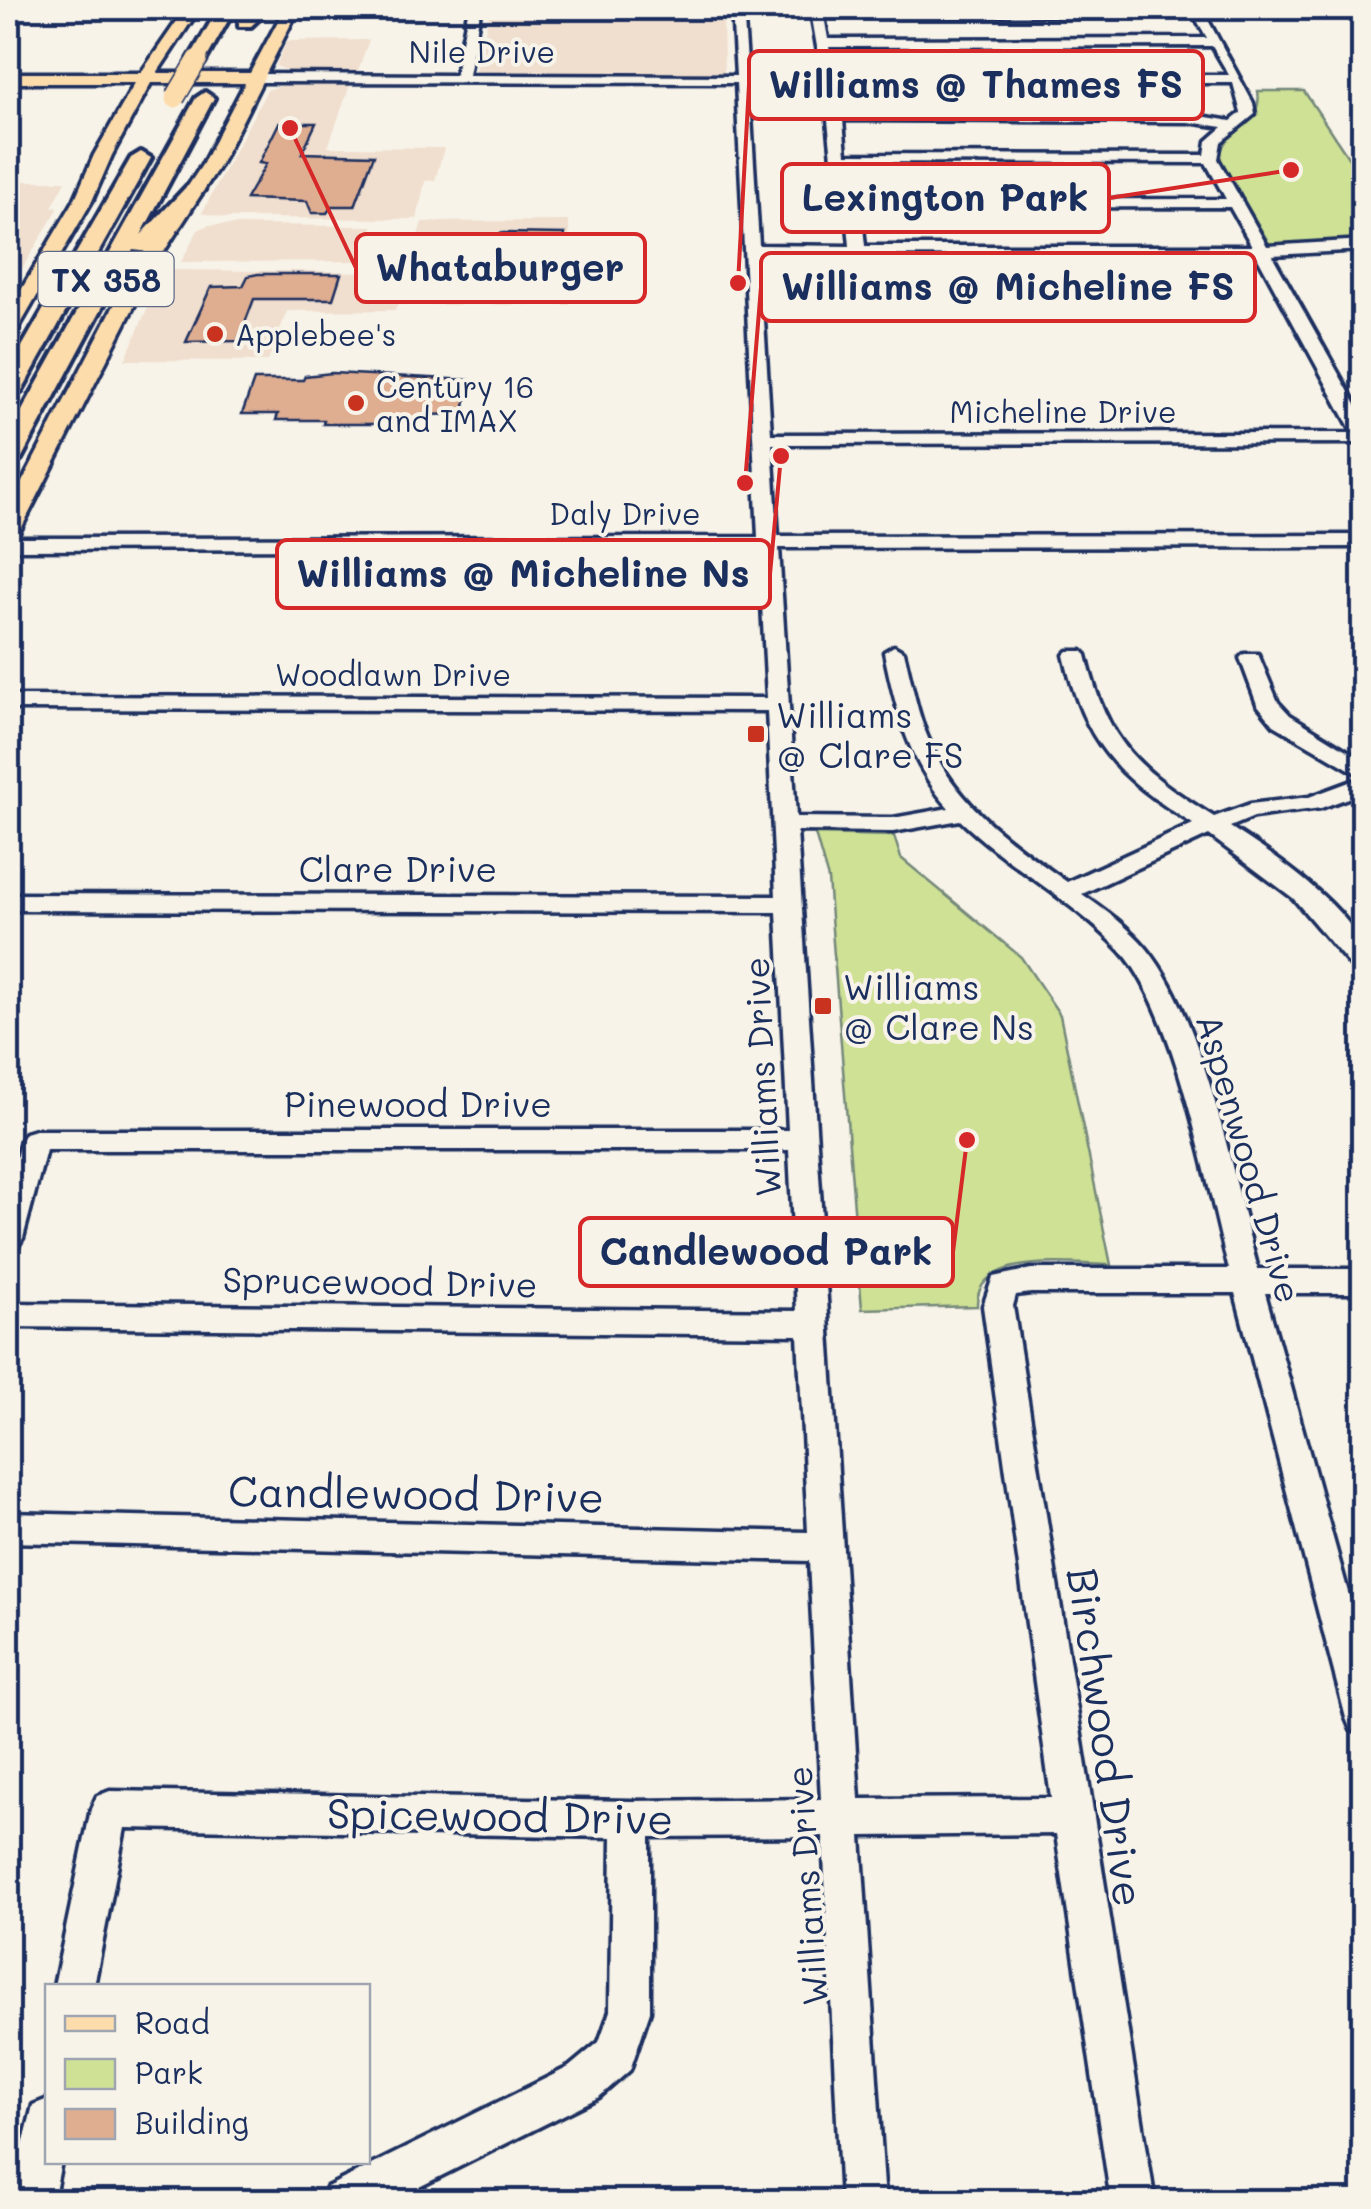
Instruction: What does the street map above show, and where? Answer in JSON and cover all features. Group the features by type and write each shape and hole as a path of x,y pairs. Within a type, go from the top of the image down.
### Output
{"highway":[{"path":"198,59 217,8"},
{"name":"TX 358","path":"8,392 227,8"},
{"path":"245,21 262,8"},
{"name":"TX 358","path":"8,459 225,59"},
{"path":"23,430 68,374 151,234 194,190"},
{"path":"8,362 50,283 84,201"}],"main road":[{"path":"8,328 84,201 146,78 193,8"},
{"path":"8,531 144,267 194,190 292,8"},
{"path":"182,23 170,60 181,68 250,66 271,50"},
{"name":"Nile Drive","path":"8,78 257,78"},
{"path":"122,120 142,98 154,92 217,88 233,98 230,124"}],"street":[{"name":"Williams Drive","path":"738,8 838,1816 863,2202"},
{"path":"461,78 474,12"},
{"path":"1210,159 839,158 836,116 817,12 1198,12 1212,42 1249,98 1248,114 1214,140 1210,159 1364,437"},
{"path":"822,43 1212,42"},
{"name":"Nile Drive","path":"257,78 957,80"},
{"path":"1085,79 1238,78"},
{"path":"836,116 1188,118 1233,125"},
{"path":"858,251 853,204 1236,203"},
{"path":"753,250 1264,251 1364,245"},
{"name":"Micheline Drive","path":"764,439 1364,437"},
{"name":"Daly Drive","path":"8,544 1364,541"},
{"name":"Aspenwood Drive","path":"894,652 924,754 966,812 1107,924 1138,956 1162,993 1190,1074 1364,1718"},
{"path":"1075,655 1084,698 1100,730 1128,764 1295,886 1330,921 1364,965"},
{"path":"1250,658 1268,704 1282,720 1364,771"},
{"name":"Woodlawn Drive","path":"8,704 778,705"},
{"path":"1064,892 1250,811 1333,798 1364,784"},
{"path":"784,824 893,825 966,812"},
{"name":"Clare Drive","path":"8,902 789,904"},
{"name":"Pinewood Drive","path":"8,1238 35,1140 802,1140"},
{"name":"Birchwood Drive","path":"1133,2202 998,1306 1004,1285 1032,1281 1246,1282"},
{"path":"1246,1282 1364,1281"},
{"name":"Sprucewood Drive","path":"8,1314 812,1324"},
{"name":"Candlewood Drive","path":"8,1528 824,1547"},
{"name":"Spicewood Drive","path":"74,1984 110,1808 632,1819 1072,1816"},
{"path":"342,2202 584,2082 615,2055 630,2011 632,1819"},
{"path":"31,2202 45,2134"}],"shaded area":[{"path":"491,8 723,8 724,75 474,74"},
{"path":"369,40 357,73 295,73 276,66 287,41"},
{"path":"350,85 328,147 444,148 435,180 425,181 417,219 225,218 202,213 267,90 280,86"},
{"path":"8,181 66,181 52,207 59,207 8,292"},
{"path":"569,221 570,305 397,305 395,310 287,311 268,361 125,360 164,270 375,272 406,277 422,222"},
{"path":"209,225 373,226 363,261 181,262 198,230"}],"green space":[{"path":"1258,91 1304,91 1363,180 1363,240 1270,245 1220,160 1227,140 1255,113"},
{"path":"815,834 894,836 901,858 1021,957 1060,1015 1111,1265 1052,1263 1009,1268 992,1276 981,1288 977,1306 862,1309 828,879"}],"building":[{"path":"279,123 316,123 302,153 374,155 355,206 332,206 327,213 312,213 307,201 246,199 266,164 259,163"},
{"path":"565,234 555,285 488,288 497,235"},
{"path":"341,274 333,299 254,299 238,341 186,342 211,287 243,286 248,276"},
{"name":"Century 16 and IMAX","path":"332,373 469,380 464,414 426,415 425,420 375,424 323,424 324,420 276,420 278,414 242,414 254,380 303,380 305,376"}],"place":[{"name":"Whataburger","path":"290,128"},
{"name":"Lexington Park","path":"1291,170"},
{"name":"Williams @ Thames FS","path":"738,283"},
{"name":"Applebee's","path":"215,334"},
{"name":"Century 16 and IMAX","path":"356,403"},
{"name":"Williams @ Micheline Ns","path":"781,456"},
{"name":"Williams @ Micheline FS","path":"745,483"},
{"name":"Williams @ Clare FS","path":"756,734"},
{"name":"Williams @ Clare Ns","path":"823,1006"},
{"name":"Candlewood Park","path":"967,1140"}]}
